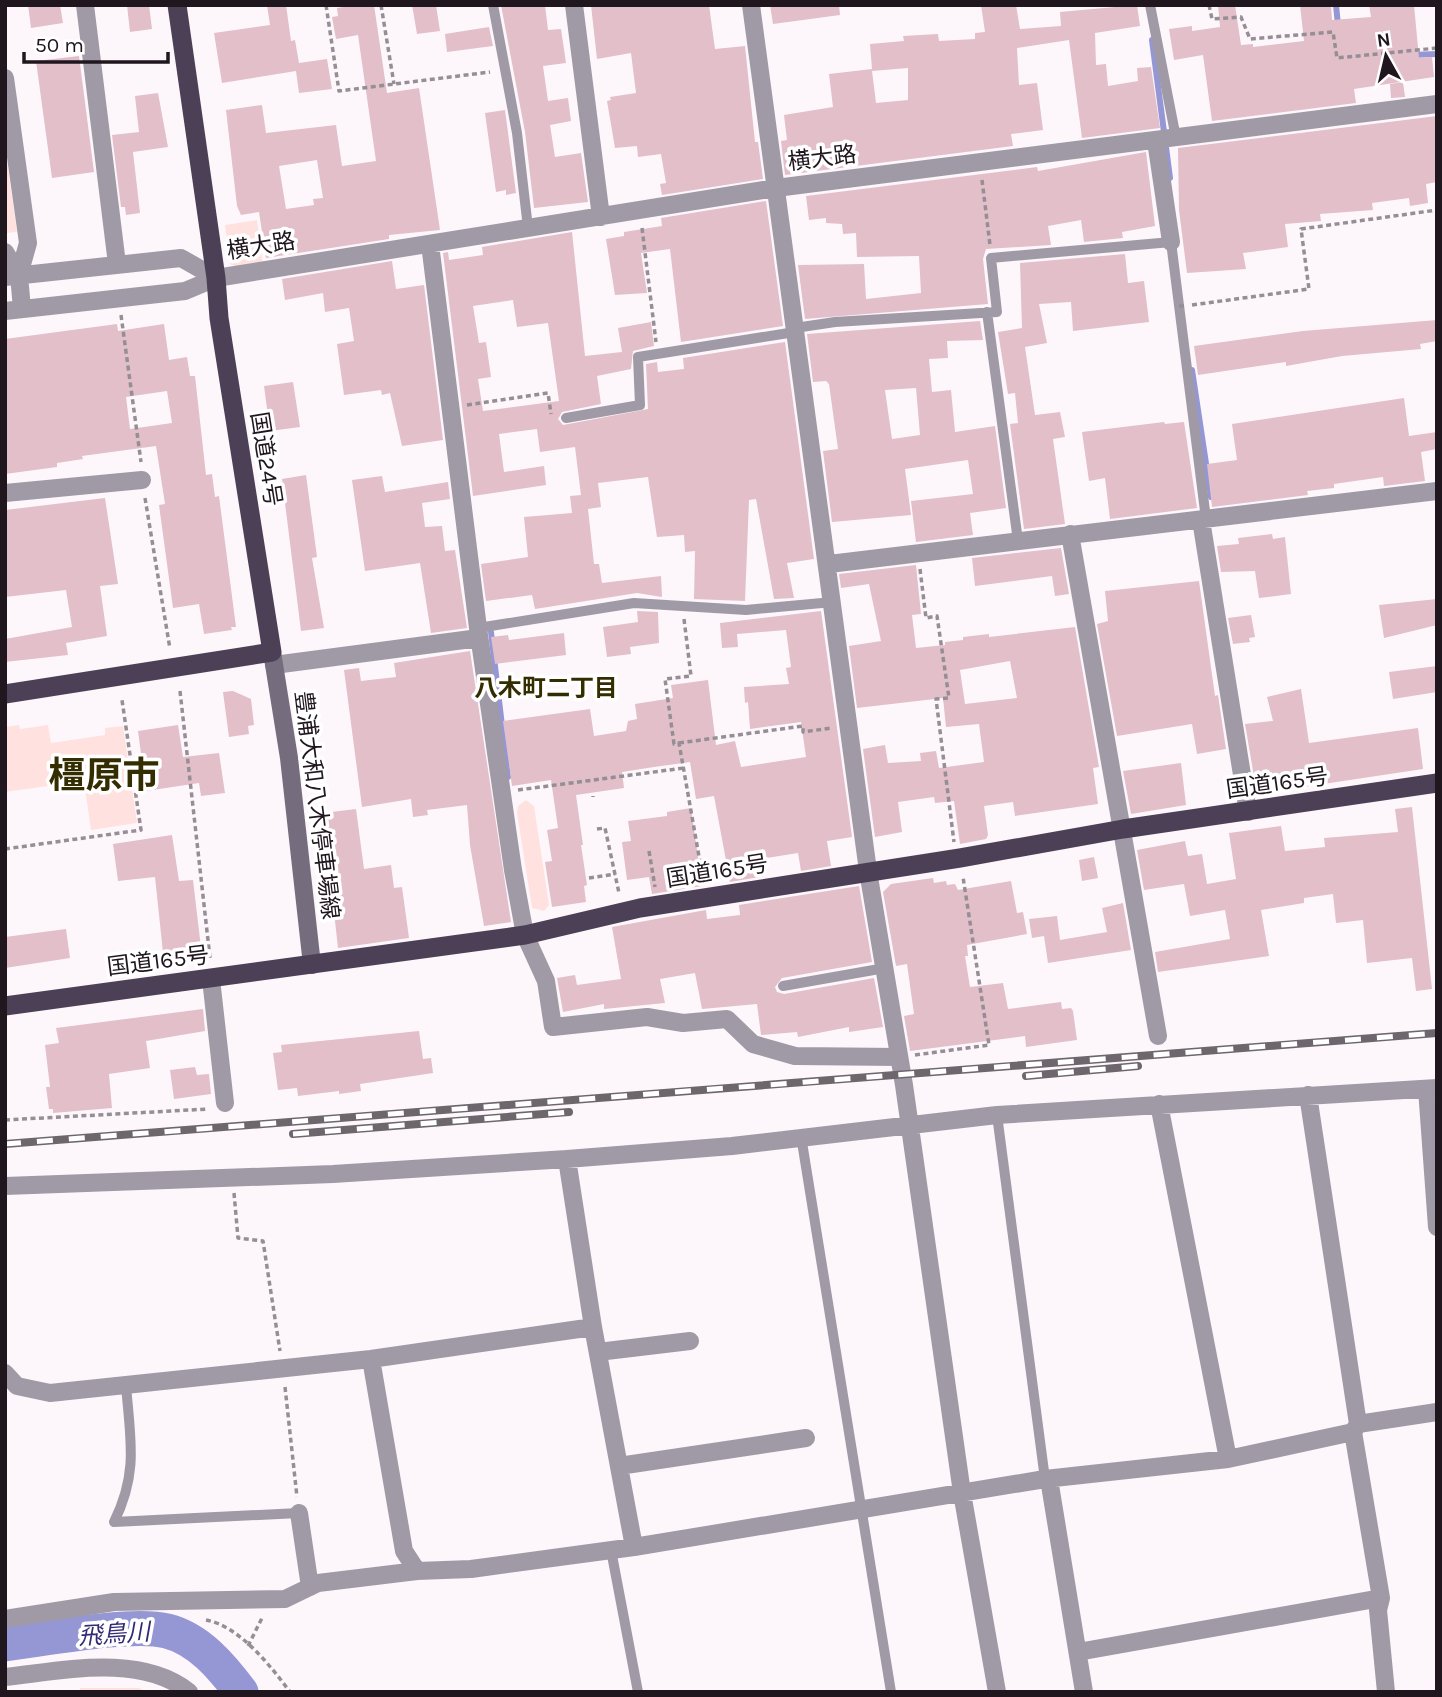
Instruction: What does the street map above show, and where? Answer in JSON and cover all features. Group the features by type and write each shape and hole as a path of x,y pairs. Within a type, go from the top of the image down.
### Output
{"highway":[{"name":"国道24号","path":"177,5 216,278 219,318 273,659"},
{"path":"5,694 273,659"},
{"name":"国道165号","path":"5,1006 211,972 312,965 525,935 623,912 706,898 958,859 1124,829 1437,783"}],"main road":[{"name":"豊浦大和八木停車場線","path":"273,659 289,758 312,965"}],"street":[{"path":"85,5 117,264"},
{"path":"574,5 601,217"},
{"path":"751,5 869,871 900,1057 962,1493 997,1692"},
{"path":"5,78 28,243 12,276"},
{"name":"横大路","path":"14,310 186,291 216,278 776,188 1437,104"},
{"path":"1156,141 1171,242"},
{"path":"430,244 478,633 513,870 525,935 546,981 553,1027 647,1017 682,1023 727,1019 753,1044 795,1056 900,1057"},
{"path":"5,252 12,276 14,310"},
{"path":"12,276 181,258 216,278"},
{"path":"5,492 142,480"},
{"path":"829,564 1437,491"},
{"path":"1203,520 1248,812"},
{"path":"1070,534 1124,829 1158,1036"},
{"path":"273,659 478,633"},
{"path":"211,972 225,1103"},
{"path":"5,1186 232,1179 568,1159 732,1146 997,1115 1432,1089 1437,1227"},
{"path":"1308,1095 1381,1598 1378,1610 1386,1692"},
{"path":"1158,1104 1228,1459"},
{"path":"568,1159 597,1352 634,1547"},
{"path":"5,1373 17,1386 50,1393 371,1359 593,1327"},
{"path":"597,1352 691,1341"},
{"path":"371,1359 404,1551 417,1571"},
{"path":"5,1619 114,1602 285,1599 318,1583 417,1571 471,1569 634,1547 1047,1479 1228,1459 1356,1428 1437,1412"},
{"path":"620,1466 806,1438"},
{"path":"1047,1479 1084,1692"},
{"path":"299,1513 310,1587"},
{"path":"1077,1652 1381,1598"},
{"path":"5,1677 129,1669 167,1679 192,1692"}],"lane":[{"path":"493,5 503,70 517,133 528,228"},
{"path":"1150,5 1176,138"},
{"path":"566,418 640,405 638,357 835,322 997,312 991,258 1171,242 1203,520"},
{"path":"987,312 1018,541"},
{"path":"478,633 634,603 746,610 832,602"},
{"path":"783,986 885,968"},
{"path":"997,1115 1047,1479"},
{"path":"802,1136 891,1692"},
{"path":"126,1385 132,1458 128,1494 114,1522 299,1513"},
{"path":"611,1550 638,1692"}],"path":[{"path":"326,5 339,91 503,70"},
{"path":"381,5 394,84"},
{"path":"1209,5 1212,19 1241,17 1250,39 1333,32 1337,58 1437,48"},
{"path":"980,163 991,258"},
{"path":"640,210 658,354"},
{"path":"1179,306 1309,289 1301,229 1437,210"},
{"path":"463,405 548,393 552,421 566,418"},
{"path":"900,1057 989,1045 958,859 936,699 949,698 937,616 926,618 919,566"},
{"path":"682,607 691,676 664,679 674,744 803,726 803,732 849,726"},
{"path":"180,691 211,972"},
{"path":"5,849 141,830 122,700"},
{"path":"679,743 706,898"},
{"path":"506,792 684,768"},
{"path":"597,829 605,828 623,912"},
{"path":"649,851 656,892"},
{"path":"589,878 615,874"},
{"path":"5,1120 156,1111 159,1114 221,1108 225,1103"},
{"path":"232,1179 238,1238 263,1241 283,1368 299,1513"},
{"path":"248,1646 271,1600"},
{"path":"195,1618 221,1623 248,1646 290,1692"}],"shaded area":[{"path":"5,146 17,232 7,233 5,222"},
{"path":"257,220 263,266 242,269 230,264 225,225"},
{"path":"19,725 20,729 48,725 51,743 105,735 105,728 123,726 137,823 91,830 84,781 5,792 5,727"},
{"path":"526,800 534,806 549,905 544,911 532,908 517,813 518,806"},
{"path":"80,1688 139,1688 147,1692 80,1692"}],"building":[{"path":"28,5 60,5 63,23 31,28"},
{"path":"127,5 149,5 152,29 130,32"},
{"path":"267,5 286,5 291,41 295,40 299,63 327,59 332,89 299,93 296,71 222,83 214,33 270,25"},
{"path":"374,5 387,93 419,88 440,230 389,235 389,239 266,258 259,212 241,215 237,206 226,110 262,105 266,133 336,125 342,166 376,161 358,35 336,39 332,17 338,16 337,8","holes":["317,160 323,198 313,199 314,205 286,209 279,166"]},
{"path":"412,5 436,5 440,31 417,34"},
{"path":"501,5 545,5 548,30 561,29 566,63 543,66 548,101 568,98 571,121 550,125 555,157 581,153 588,202 534,208 525,132"},
{"path":"591,5 709,5 715,49 745,46 755,142 758,142 763,179 662,195 660,184 666,183 661,154 638,157 637,146 615,148 607,101 611,100 610,97 636,93 631,53 597,59"},
{"path":"770,5 839,5 840,15 773,24"},
{"path":"981,5 1016,5 1020,29 1061,26 1060,12 1137,5 1140,26 1095,33 1096,65 1106,64 1108,86 1138,81 1137,68 1151,67 1160,128 1082,138 1069,40 1017,48 1019,85 1037,83 1043,130 1011,134 1013,146 785,175 781,141 787,140 784,115 833,107 829,74 872,69 870,44 904,41 903,36 938,34 939,41 975,39 975,33 985,32","holes":["908,68 908,100 876,103 872,71"]},
{"path":"1218,5 1235,5 1241,45 1253,44 1253,47 1304,41 1300,5 1331,5 1332,20 1371,17 1369,5 1414,5 1419,58 1432,57 1434,77 1354,89 1356,103 1212,121 1203,55 1174,60 1169,29 1192,26 1192,31 1220,27"},
{"path":"489,27 493,46 447,52 445,34"},
{"path":"79,56 94,172 52,178 36,61"},
{"path":"1403,82 1405,97 1391,98 1390,84"},
{"path":"158,93 168,147 133,152 140,213 126,215 125,207 121,207 112,135 139,132 135,96"},
{"path":"505,110 516,193 506,195 506,190 496,192 485,113"},
{"path":"1437,116 1437,182 1426,184 1428,203 1410,206 1409,198 1372,203 1373,210 1320,214 1321,221 1285,224 1288,247 1243,253 1246,269 1187,273 1179,210 1178,148"},
{"path":"1146,152 1155,226 1122,232 1123,238 1084,242 1081,220 1048,226 1051,245 986,249 983,259 988,304 805,319 798,265 864,264 866,299 921,293 919,256 857,257 856,233 843,234 842,224 826,223 826,218 809,220 806,196 1037,167 1038,171"},
{"path":"766,201 783,326 681,342 670,249 641,253 647,293 615,295 606,239 624,236 624,232 662,226 661,218"},
{"path":"572,232 585,356 622,352 618,328 651,322 654,346 633,351 631,369 597,376 601,404 562,412 558,419 563,425 648,409 646,364 657,362 658,372 684,369 683,358 785,342 814,559 787,563 794,598 774,599 756,499 749,500 745,601 694,599 695,551 685,552 684,535 657,537 648,477 598,483 601,507 588,509 594,564 599,564 602,583 661,576 662,597 637,593 535,609 532,595 486,601 481,564 528,557 524,517 572,513 570,496 581,495 575,447 540,452 537,429 499,434 504,472 544,466 546,485 473,496 443,253 448,252 449,260 483,255 482,247","holes":["513,300 517,327 548,323 559,401 483,411 478,379 491,377 486,342 479,343 473,306"]},
{"path":"1125,254 1128,283 1144,281 1149,322 1073,331 1071,302 1039,304 1047,343 1025,347 1035,415 1060,412 1065,437 1053,439 1065,524 1024,529 1010,424 1018,423 1015,393 1008,394 998,332 1022,328 1020,263"},
{"path":"392,261 396,289 424,285 443,440 402,446 390,393 382,395 381,390 344,395 337,344 354,341 349,308 325,312 323,293 285,300 282,279"},
{"path":"1437,320 1437,341 1420,344 1421,349 1342,356 1286,366 1286,362 1198,375 1194,346 1303,331"},
{"path":"980,321 983,340 947,341 948,358 929,359 932,392 951,390 955,432 995,426 1006,508 970,513 973,535 916,542 911,501 973,494 968,460 905,469 911,515 832,522 823,451 838,449 829,384 826,381 813,382 807,334","holes":["916,388 920,435 892,439 885,390"]},
{"path":"117,324 118,331 164,324 169,360 187,357 190,376 195,376 206,475 212,474 215,497 219,496 236,627 204,634 199,604 173,608 159,505 165,504 156,446 82,456 83,459 57,463 57,467 5,474 5,339","holes":["167,391 172,423 130,429 126,397"]},
{"path":"293,382 300,427 270,431 264,386"},
{"path":"1404,398 1409,436 1437,432 1437,449 1421,452 1425,481 1384,486 1383,477 1334,484 1334,488 1307,491 1308,495 1212,507 1207,464 1237,460 1232,424"},
{"path":"1184,422 1197,508 1110,519 1105,478 1089,481 1082,432"},
{"path":"306,475 317,557 312,558 324,628 301,631 282,479"},
{"path":"382,476 385,492 448,482 450,499 422,503 425,527 442,526 445,551 455,550 467,628 431,633 420,563 365,571 352,480"},
{"path":"105,498 118,584 100,586 107,636 66,643 68,655 5,662 5,639 72,627 66,590 5,597 5,510"},
{"path":"1272,534 1273,539 1285,537 1291,594 1259,598 1255,571 1221,572 1217,546 1239,544 1238,538"},
{"path":"1061,548 1069,594 1055,596 1052,576 975,586 972,558"},
{"path":"916,565 921,614 912,615 916,648 945,645 945,642 963,640 963,637 989,634 989,637 1075,627 1099,767 1093,768 1098,804 1015,816 1013,802 984,806 988,835 986,839 960,844 954,801 935,803 934,797 898,802 902,832 875,837 863,749 885,745 888,763 921,761 920,753 936,751 939,768 984,762 979,724 946,727 943,698 857,708 849,646 881,641 869,584 841,588 839,574","holes":["1010,661 1017,698 965,704 960,670"]},
{"path":"1199,581 1215,696 1218,695 1226,749 1197,754 1192,724 1117,736 1097,624 1108,621 1105,591"},
{"path":"1437,599 1437,625 1384,638 1379,605"},
{"path":"637,611 658,612 659,643 630,647 631,654 607,657 603,627 638,622"},
{"path":"821,611 852,837 827,841 831,866 801,871 798,853 761,859 765,876 730,882 714,796 696,799 690,762 654,767 622,772 624,788 576,795 587,885 584,886 586,902 552,907 545,862 552,861 547,830 558,828 551,780 512,786 503,721 590,709 594,736 626,731 628,721 637,719 635,704 673,698 671,685 708,680 716,745 735,741 741,767 806,757 801,722 750,729 748,702 745,703 744,687 789,684 786,668 791,667 786,630 737,634 738,647 722,648 720,623"},
{"path":"1251,615 1255,637 1249,638 1250,642 1233,644 1228,618"},
{"path":"564,633 566,655 495,664 491,637 508,635 509,640"},
{"path":"470,651 511,922 484,926 470,845 467,805 427,810 428,815 413,817 411,799 362,807 344,670 359,668 361,681 396,677 394,663"},
{"path":"1437,666 1437,692 1393,699 1389,672"},
{"path":"1301,689 1309,743 1418,728 1423,769 1257,794 1245,724 1273,721 1267,697"},
{"path":"233,691 251,699 254,725 248,726 249,734 229,737 223,692"},
{"path":"178,725 183,757 219,753 225,793 201,796 199,783 146,791 138,731"},
{"path":"1181,763 1186,805 1131,814 1123,771"},
{"path":"1412,807 1432,989 1416,991 1412,958 1367,963 1363,920 1336,923 1333,894 1304,898 1304,903 1261,910 1269,956 1158,972 1155,952 1230,939 1225,910 1190,916 1184,884 1144,890 1137,850 1185,841 1188,856 1202,854 1207,884 1236,879 1229,833 1281,826 1285,851 1325,847 1324,838 1398,832 1395,809"},
{"path":"691,808 702,886 652,894 649,877 627,880 622,842 631,841 628,821 667,816 667,812"},
{"path":"356,809 364,869 391,865 394,888 402,887 409,938 338,948 323,813"},
{"path":"172,835 179,881 193,880 202,956 164,962 155,877 118,881 113,844"},
{"path":"1094,857 1098,878 1082,881 1079,860"},
{"path":"933,878 934,883 946,881 947,885 955,884 958,890 1011,881 1017,913 1023,912 1027,934 967,945 968,956 965,956 970,987 1003,983 1008,1009 1061,1002 1062,1009 1071,1008 1073,1011 1077,1040 1026,1047 1025,1036 910,1051 904,1016 914,1014 907,964 896,966 883,892 891,884"},
{"path":"859,886 872,962 782,978 775,987 777,992 784,994 874,978 883,1027 849,1032 849,1027 798,1037 797,1032 761,1035 757,1004 702,1009 695,973 660,979 665,1003 604,1009 604,1004 563,1012 557,978 575,975 577,985 621,979 612,927 706,910 707,919 740,915 739,905"},
{"path":"1123,903 1131,950 1048,963 1044,936 1032,938 1029,919 1057,916 1060,940 1107,932 1102,908"},
{"path":"66,929 70,958 5,968 5,937"},
{"path":"203,1009 205,1031 146,1041 150,1068 109,1074 112,1108 53,1113 53,1109 49,1109 46,1087 50,1087 45,1045 59,1043 56,1028"},
{"path":"419,1031 423,1059 431,1058 433,1073 360,1084 361,1091 339,1094 339,1091 298,1096 297,1088 278,1090 273,1053 282,1052 281,1045"},
{"path":"195,1067 197,1075 209,1074 211,1094 174,1099 170,1070"}],"waterway":[{"path":"1336,5 1338,25"},
{"path":"1152,40 1170,178"},
{"path":"1411,55 1437,54"},
{"path":"1192,370 1211,497"},
{"path":"491,632 508,777"},
{"name":"飛鳥川","path":"5,1644 111,1630 167,1631 199,1647 218,1664 241,1692"}],"railway":[{"path":"5,1144 1437,1033"},
{"path":"1026,1076 1138,1066"},
{"path":"293,1134 569,1112"}],"district":[{"name":"八木町二丁目","path":"546,688"},
{"name":"橿原市","path":"104,775"}]}
